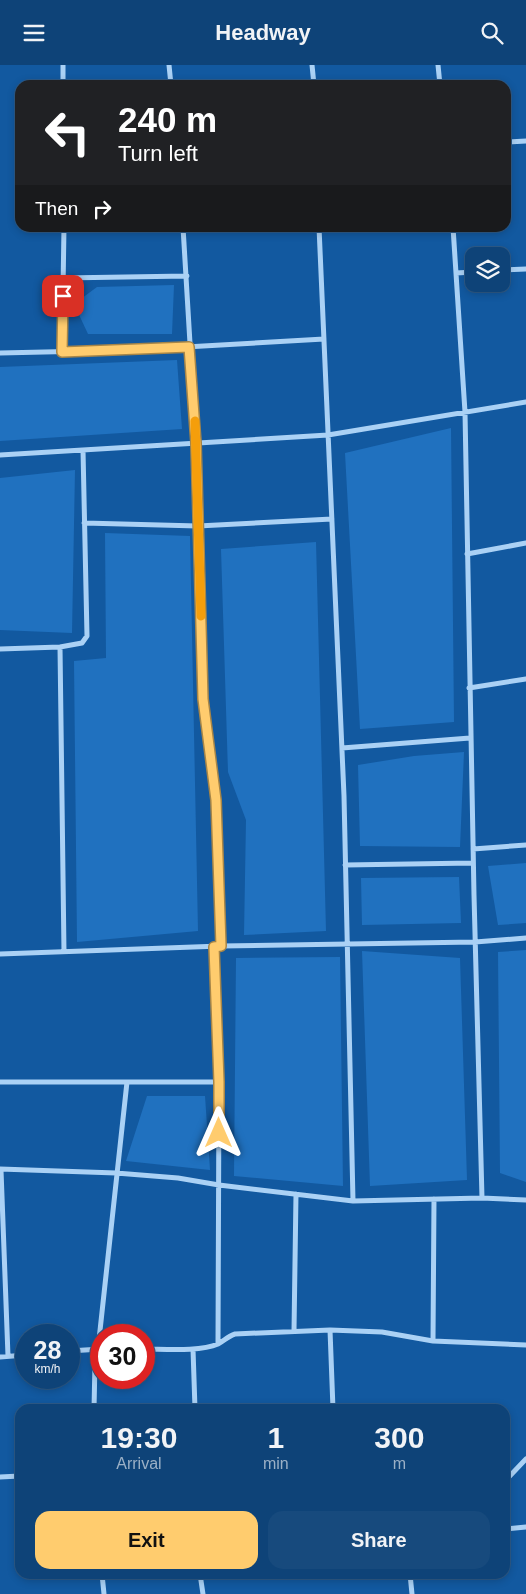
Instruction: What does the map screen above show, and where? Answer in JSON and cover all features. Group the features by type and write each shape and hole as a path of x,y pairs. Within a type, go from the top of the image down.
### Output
{"street":[{"path":"63,65 63,80"},
{"path":"169,65 170,80"},
{"path":"312,65 314,80"},
{"path":"438,65 440,80"},
{"path":"511,142 526,141"},
{"path":"62,352 64,232"},
{"path":"183,232 196,443 203,699 216,800 221,946"},
{"path":"319,232 342,748 353,1201"},
{"path":"452,232 464,412 482,1198"},
{"path":"510,270 526,269"},
{"path":"456,273 465,272"},
{"path":"63,278 187,276"},
{"path":"0,353 189,347 324,339"},
{"path":"0,455 328,435 526,402"},
{"path":"0,649 60,647 82,643 87,636 83,450"},
{"path":"84,523 198,526 332,519"},
{"path":"467,554 526,543"},
{"path":"60,647 64,952"},
{"path":"469,688 526,679"},
{"path":"342,748 470,737"},
{"path":"473,849 526,845"},
{"path":"345,865 473,863"},
{"path":"0,954 221,946 475,942 526,938"},
{"path":"214,947 219,1082 218,1343"},
{"path":"101,1324 127,1082"},
{"path":"0,1083 219,1082"},
{"path":"8,1356 0,1170 116,1173 178,1178 219,1185 353,1201 482,1198 526,1200"},
{"path":"294,1331 296,1194"},
{"path":"433,1341 434,1199"},
{"path":"330,1330 333,1404"},
{"path":"155,1349 193,1349 218,1343 226,1337 235,1334 330,1330 382,1332 433,1341 526,1345"},
{"path":"193,1349 195,1404"},
{"path":"0,1357 15,1356"},
{"path":"94,1389 94,1404"},
{"path":"510,1476 526,1459"},
{"path":"0,1477 15,1476"},
{"path":"510,1529 526,1527"},
{"path":"102,1579 104,1594"},
{"path":"201,1579 203,1594"},
{"path":"410,1579 412,1594"}],"building":[{"path":"174,285 172,334 88,334 74,304 97,287"},
{"path":"177,360 182,429 0,441 0,367"},
{"path":"451,428 454,722 360,729 345,453"},
{"path":"75,470 72,633 0,630 0,478"},
{"path":"105,533 190,536 198,931 77,942 74,661 106,658"},
{"path":"316,542 326,931 244,935 246,820 228,772 221,549"},
{"path":"464,752 460,847 360,846 358,765 414,756"},
{"path":"526,863 526,923 498,925 488,866"},
{"path":"459,877 461,923 362,925 361,878"},
{"path":"526,950 526,1182 500,1173 498,952"},
{"path":"362,951 460,958 467,1180 370,1186"},
{"path":"340,957 343,1186 234,1176 236,958"},
{"path":"147,1096 205,1096 210,1170 126,1161"}],"slow traffic":[{"path":"195,421 201,616"}],"route":[{"path":"63,296 62,352 189,347 196,443 203,699 216,800 221,946 214,947 219,1133"}]}
